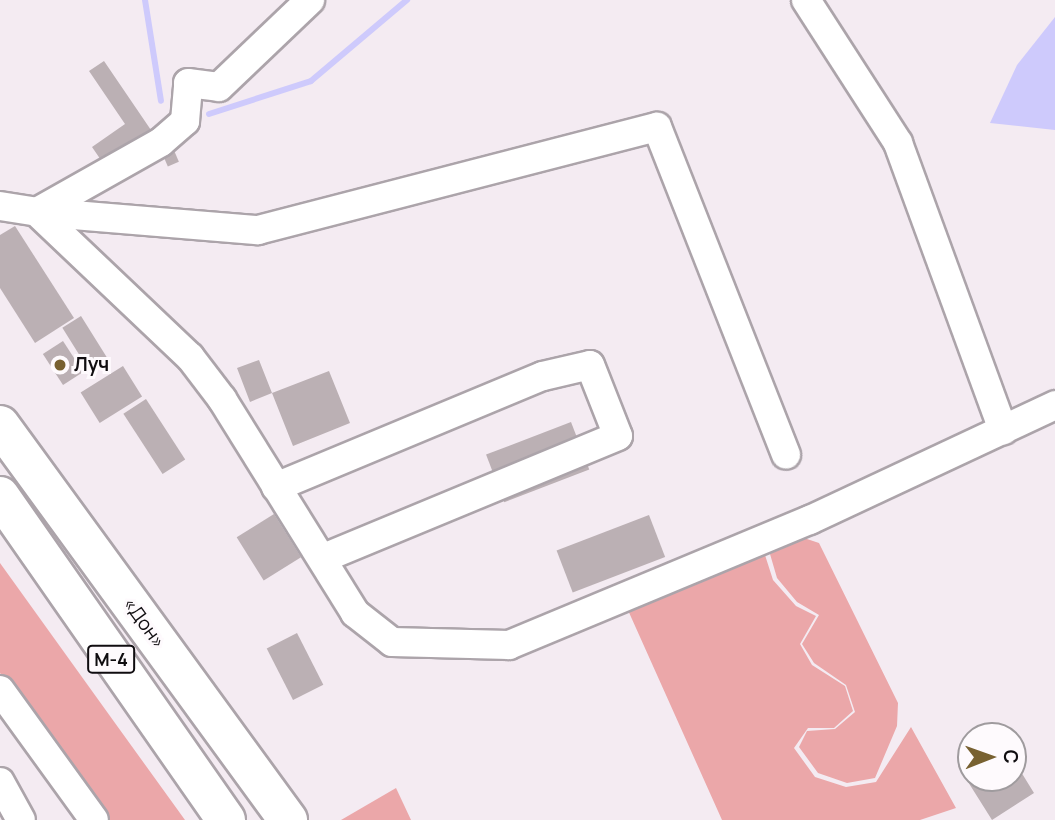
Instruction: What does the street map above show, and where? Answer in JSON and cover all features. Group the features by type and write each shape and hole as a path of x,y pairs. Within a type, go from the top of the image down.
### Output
{"highway":[{"name":"«Дон»","path":"0,419 9,438 288,820"},
{"name":"М-4","path":"0,496 226,820"},
{"path":"0,531 203,820"}],"street":[{"path":"37,212 161,142 185,121 188,83 219,88 310,0"},
{"path":"806,0 898,143 1003,430"},
{"path":"0,206 37,212 258,230 657,127 786,454"},
{"path":"37,212 190,357 323,558 355,613 392,642 509,645 810,520 1055,405"},
{"path":"276,487 543,376 590,365 618,436 323,558"},
{"path":"0,690 94,820"},
{"path":"0,782 21,820"}],"shaded area":[{"path":"1055,17 1055,130 990,123 1017,65"},
{"path":"798,536 819,543 898,703 897,726 875,778 847,783 818,773 799,747 807,731 835,729 855,712 846,685 814,663 802,644 819,615 797,602 777,578 770,554"},
{"path":"765,555 773,580 796,606 816,616 800,644 812,665 845,686 853,711 834,728 808,728 794,748 815,777 846,787 876,782 911,727 956,808 920,820 722,820 627,608"},
{"path":"0,563 185,820 107,820 0,673"},
{"path":"396,788 411,820 341,820"}],"building":[{"path":"104,61 153,133 105,166 92,147 125,124 89,71"},
{"path":"173,148 179,162 168,166 162,153"},
{"path":"15,226 74,318 35,343 0,288 0,235"},
{"path":"81,316 107,358 88,369 62,328"},
{"path":"63,341 83,372 63,385 43,354"},
{"path":"259,360 272,393 250,402 237,368"},
{"path":"123,366 142,397 100,423 81,392"},
{"path":"329,371 350,423 293,446 272,393"},
{"path":"146,399 185,459 163,474 123,414"},
{"path":"571,422 589,470 504,502 486,455"},
{"path":"274,514 301,557 264,581 237,537"},
{"path":"649,515 665,557 573,592 557,550"},
{"path":"297,633 323,685 293,700 267,648"},
{"path":"1027,782 1034,793 992,820 974,792 1027,792"}],"waterway":[{"path":"145,0 161,101"},
{"path":"209,114 311,81 407,0"}],"place":[{"name":"Луч","path":"60,365"}]}
